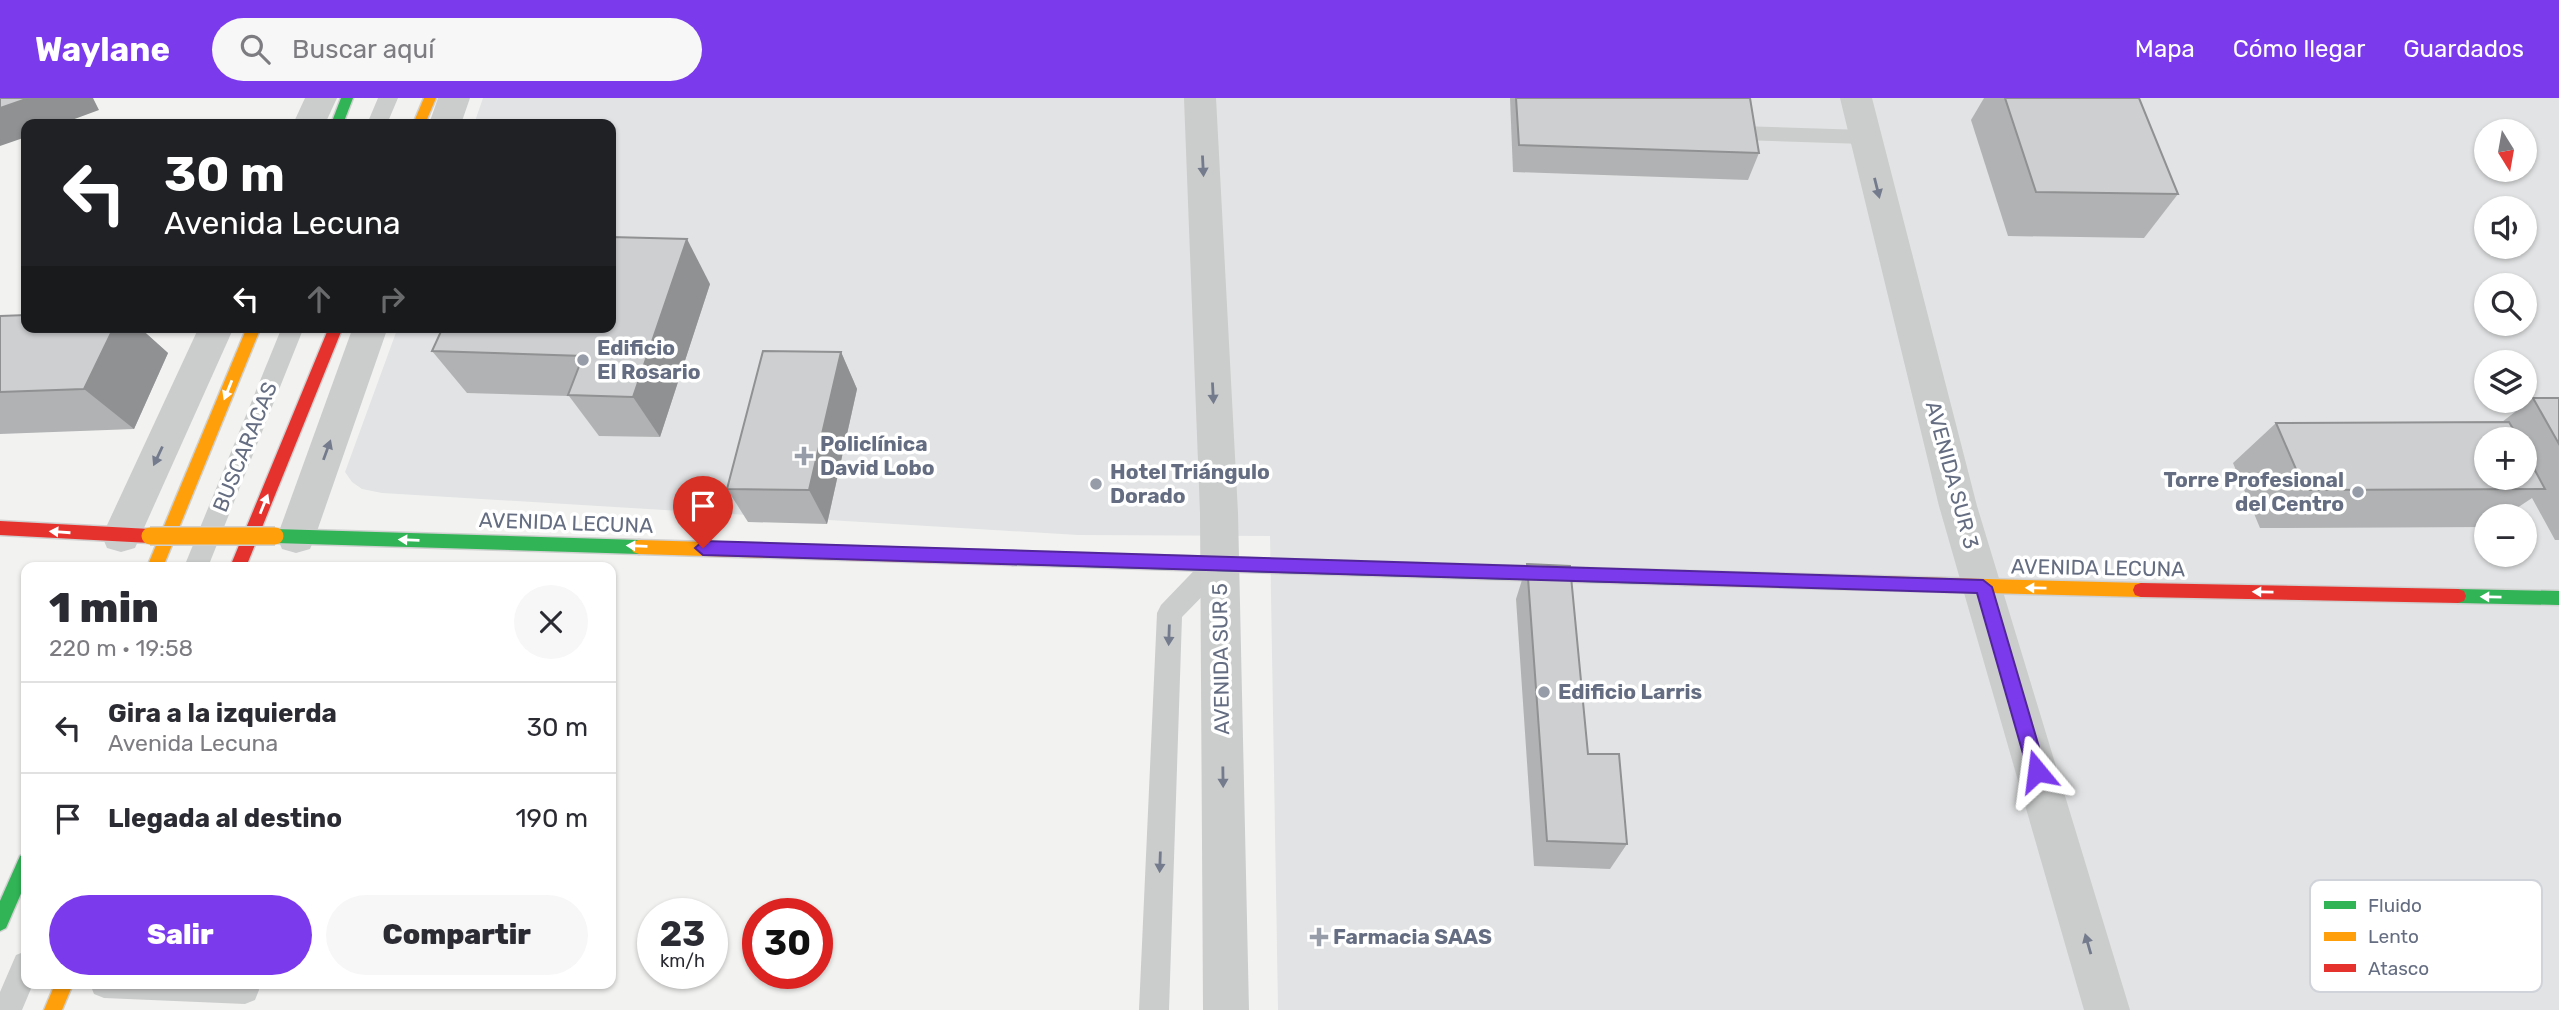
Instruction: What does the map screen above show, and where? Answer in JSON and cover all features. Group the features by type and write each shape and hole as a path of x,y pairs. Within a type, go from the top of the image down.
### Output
{"street":[{"path":"311,119 321,98"},
{"path":"339,119 347,98"},
{"path":"421,119 430,98"},
{"path":"447,119 454,98"},
{"name":"AVENIDA SUR 5","path":"1200,98 1219,562 1226,1010"},
{"name":"AVENIDA SUR 3","path":"1856,98 1958,506 2107,1010"},
{"path":"135,536 215,333"},
{"path":"157,562 252,333"},
{"path":"241,562 334,333"},
{"path":"286,537 370,333"},
{"name":"AVENIDA LECUNA","path":"0,528 135,536 286,537 1219,562 1983,587 2559,598"},
{"path":"0,922 21,874"},
{"path":"53,1010 62,989"}],"lane":[{"path":"379,119 388,98"},
{"path":"1740,132 1864,137"},
{"name":"BUSCARACAS","path":"198,562 291,333"},
{"path":"1154,1010 1170,613 1219,562"},
{"path":"7,1010 21,977"},
{"path":"222,989 245,990"}],"shaded area":[{"path":"483,98 2559,98 2559,1010 1278,1010 1270,536 1078,535 382,493 362,489 352,482 345,472 396,333 616,333 616,119 476,119"}],"building":[{"path":"0,98 29,98 0,108"},
{"path":"1516,98 1750,98 1759,153 1519,145"},
{"path":"2005,98 2139,98 2178,194 2036,192"},
{"path":"616,237 687,239 633,397 568,395 583,356 432,351 440,333 616,333"},
{"path":"21,315 21,333 111,333 84,389 0,392 0,316"},
{"path":"763,351 841,352 809,490 727,489"},
{"path":"2537,398 2559,398 2559,444 2537,405"},
{"path":"2509,422 2512,427 2474,427 2474,489 2305,490 2276,423"},
{"path":"2537,474 2545,489 2537,489"},
{"path":"1527,564 1570,566 1588,754 1619,754 1627,844 1547,841"}],"traffic: fast":[{"path":"339,119 347,98"},
{"path":"275,536 639,547"},
{"path":"1013,558 1685,578"},
{"path":"2458,596 2559,598"},
{"path":"0,922 21,874"}],"traffic: slow":[{"path":"421,119 430,98"},
{"path":"157,562 252,333"},
{"path":"150,536 275,536"},
{"path":"639,547 1013,558"},
{"path":"1685,578 2141,590"},
{"path":"53,1010 62,989"}],"traffic: jam":[{"path":"240,562 334,333"},
{"path":"0,528 150,536"},
{"path":"2141,590 2458,596"}],"place":[{"name":"Edificio El Rosario","path":"583,360"},
{"name":"Policlínica David Lobo","path":"804,456"},
{"name":"Hotel Triángulo Dorado","path":"1096,484"},
{"name":"Torre Profesional del Centro","path":"2358,492"},
{"name":"Edificio Larris","path":"1544,692"},
{"name":"Farmacia SAAS","path":"1319,937"}],"route":[{"path":"703,548 1265,563 1983,587 2037,771"}]}
